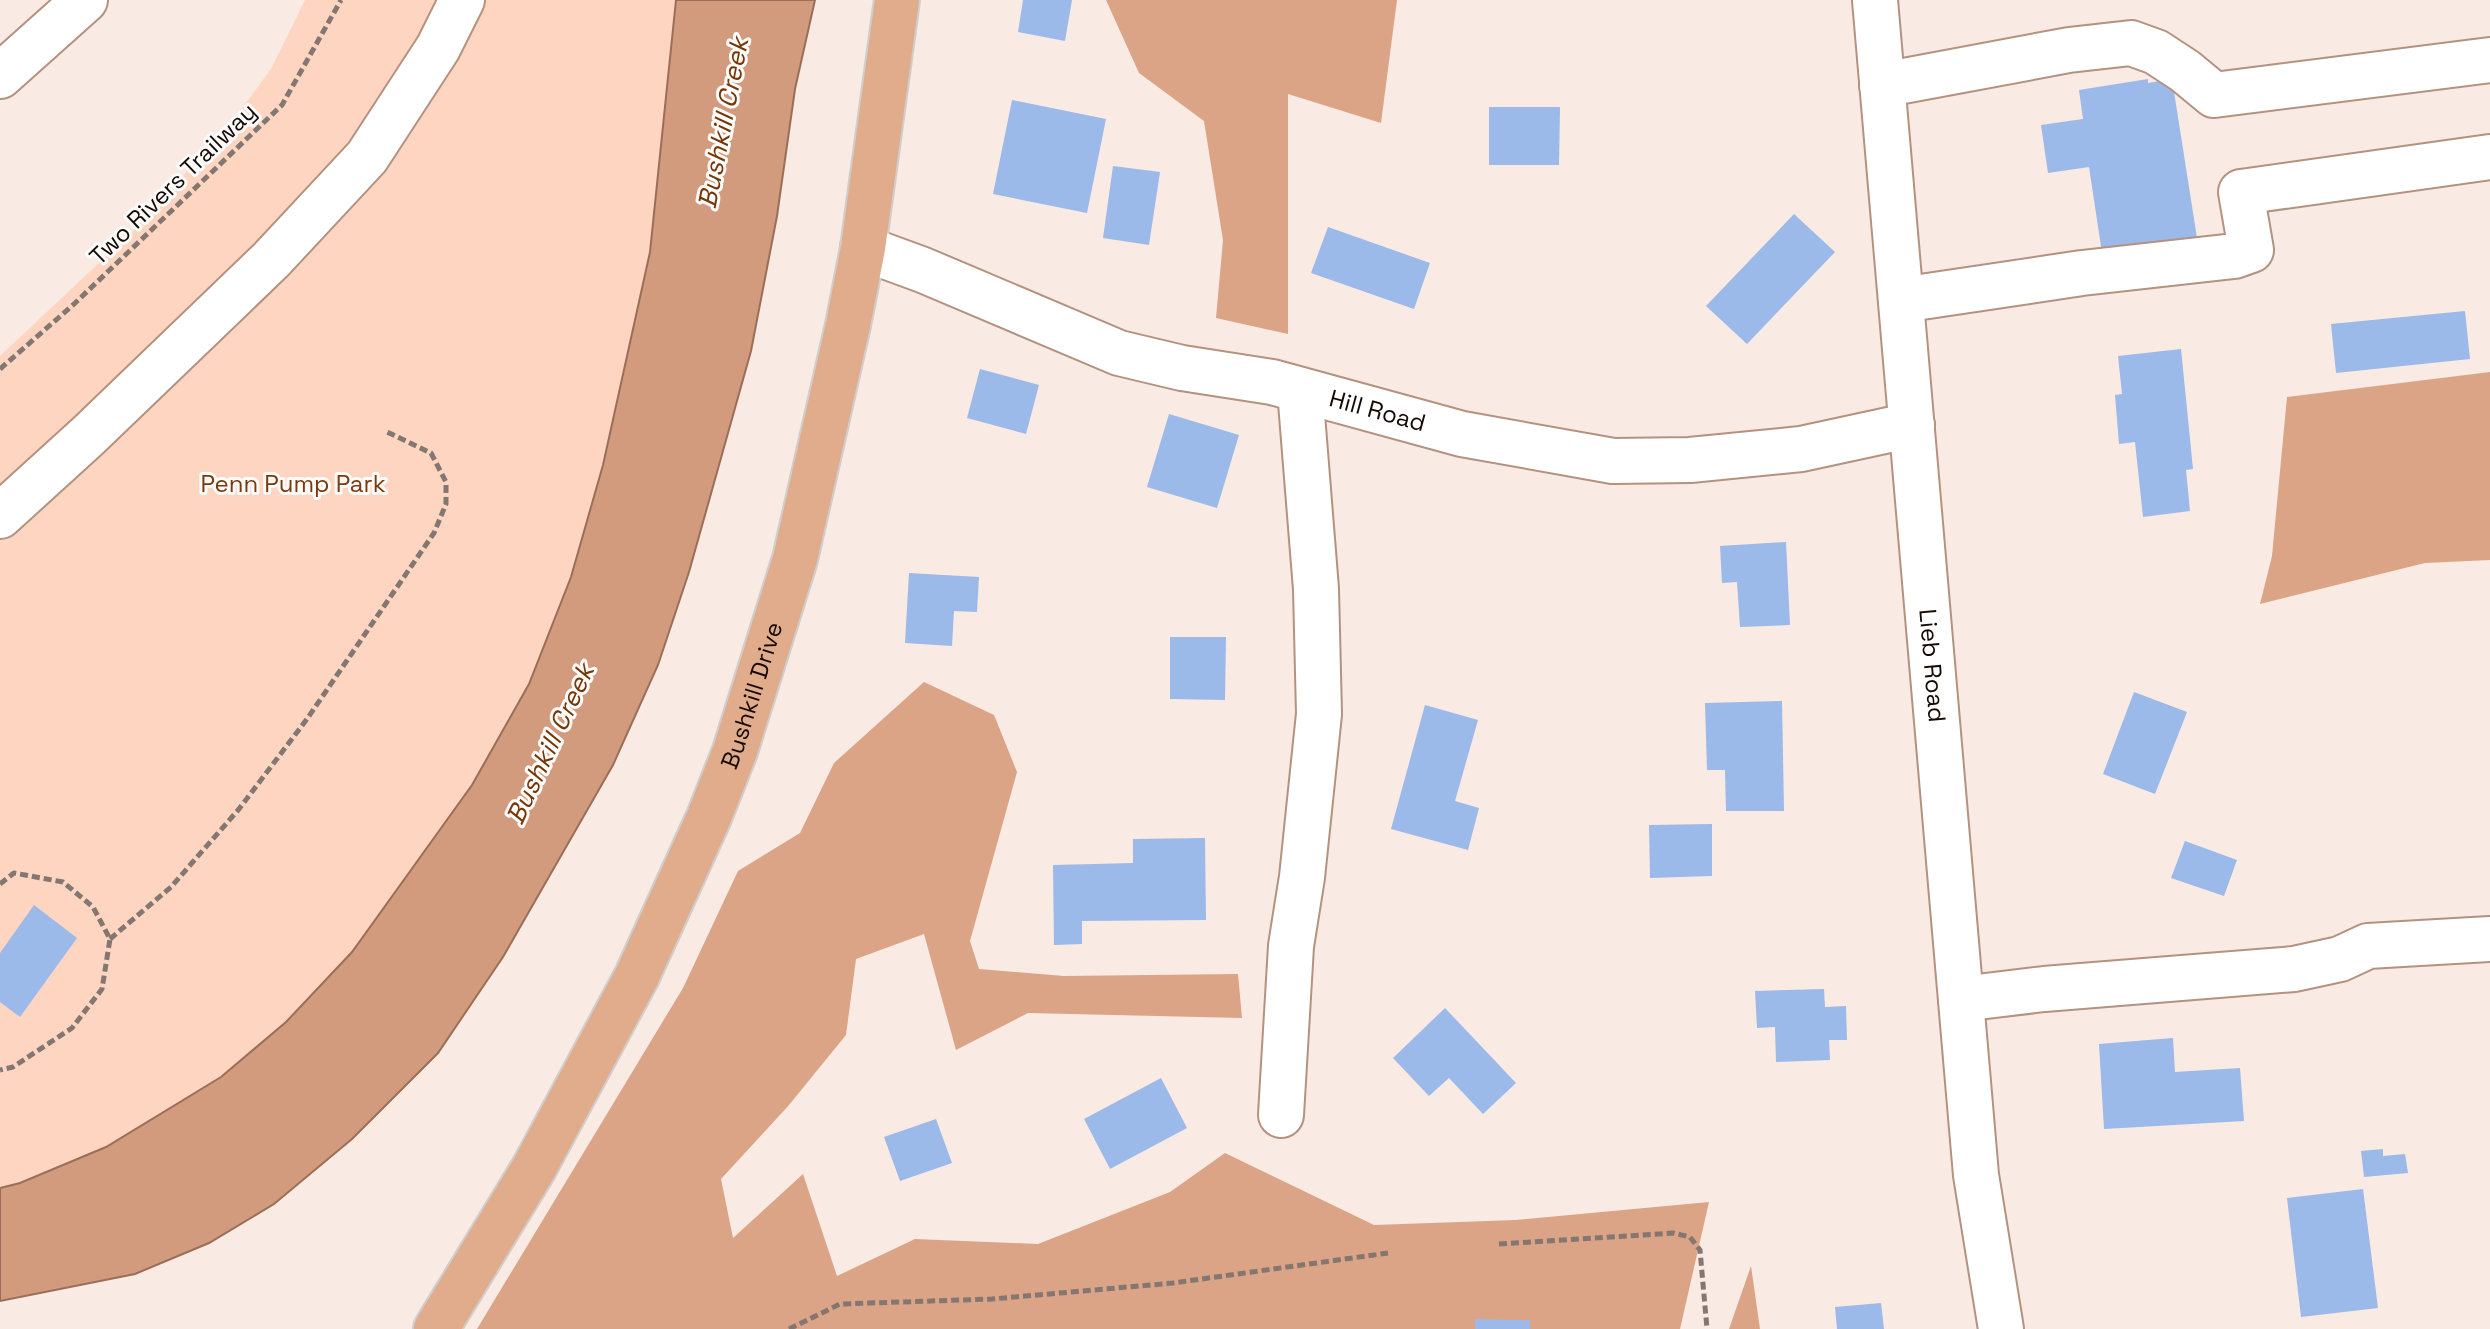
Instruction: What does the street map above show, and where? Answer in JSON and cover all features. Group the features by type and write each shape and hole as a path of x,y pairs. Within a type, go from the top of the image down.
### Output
{"main road":[{"name":"Bushkill Drive","path":"436,1329 534,1168 637,976 709,817 735,751 795,559 848,325 863,248 897,0"}],"street":[{"path":"0,516 271,260 367,157 438,48 462,0"},
{"name":"Lieb Road","path":"1875,0 1976,1175 2001,1329"},
{"path":"0,76 77,3"},
{"path":"1882,85 2069,50 2131,43 2156,52 2214,95 2490,60"},
{"path":"1901,300 2082,273 2234,256 2251,250 2241,192 2490,157"},
{"name":"Hill Road","path":"863,248 923,270 1119,353 1182,368 1272,382 1462,434 1613,461 1690,460 1801,449 1912,425"},
{"path":"1281,1115 1291,946 1302,877 1319,714 1316,589 1300,390"},
{"path":"1961,999 2044,989 2294,969 2340,959 2368,946 2490,939"}],"path":[{"name":"Two Rivers Trailway","path":"0,369 73,305 282,105 341,0"},
{"path":"110,939 171,887 239,809 307,719 434,533 446,504 446,482 431,453 385,431"},
{"path":"0,884 14,873 63,882 93,907 110,939 102,989 72,1028 13,1067 0,1070"},
{"path":"1499,1244 1673,1233 1690,1237 1700,1250 1707,1329"},
{"path":"789,1329 840,1304 992,1299 1173,1283 1388,1253"}],"green space":[{"name":"Penn Pump Park","path":"305,0 676,0 650,252 603,465 571,577 529,684 472,785 352,952 286,1022 221,1077 106,1147 20,1183 0,1188 0,356 135,229 232,122 271,69"}],"shaded area":[{"path":"1106,0 1397,0 1381,123 1288,94 1288,334 1216,318 1223,240 1204,121 1139,73"},
{"path":"2490,372 2490,560 2425,563 2260,604 2272,556 2287,397"},
{"path":"924,682 994,715 1017,772 970,941 979,969 1064,976 1238,974 1242,1018 1028,1013 956,1050 924,934 856,959 846,1035 789,1105 721,1179 733,1238 803,1174 837,1276 915,1239 1038,1244 1170,1192 1225,1153 1374,1225 1516,1220 1709,1202 1680,1329 477,1329 683,988 738,871 800,833 834,763"},
{"path":"1751,1266 1760,1329 1729,1329"}],"water":[{"name":"Bushkill Creek","path":"676,0 815,0 795,89 777,216 751,351 689,572 658,665 613,765 503,957 438,1053 352,1139 274,1204 209,1243 135,1274 0,1301 0,1188 20,1183 106,1147 221,1077 286,1022 352,952 472,785 529,684 571,577 603,465 650,252"}],"building":[{"path":"1023,0 1072,0 1065,41 1018,32"},
{"path":"2148,79 2148,83 2172,79 2197,238 2102,253 2089,167 2048,173 2041,125 2083,119 2079,90"},
{"path":"1012,100 1106,119 1087,213 993,194"},
{"path":"1489,107 1560,107 1559,165 1489,165"},
{"path":"1113,166 1160,172 1149,245 1103,238"},
{"path":"1794,214 1835,252 1747,344 1706,306"},
{"path":"1328,227 1430,263 1414,309 1311,273"},
{"path":"2465,311 2470,359 2336,373 2331,324"},
{"path":"2181,349 2193,469 2186,470 2190,511 2143,517 2135,442 2119,444 2115,395 2122,394 2118,356"},
{"path":"980,369 1039,385 1026,434 967,418"},
{"path":"1169,414 1239,435 1217,508 1147,487"},
{"path":"1786,542 1790,625 1740,627 1737,582 1722,583 1720,546"},
{"path":"909,573 979,577 977,612 954,611 952,646 905,643"},
{"path":"1170,637 1226,637 1225,700 1170,699"},
{"path":"2134,692 2187,712 2155,794 2103,774"},
{"path":"1782,701 1784,811 1726,811 1725,770 1707,770 1705,703"},
{"path":"1425,705 1478,720 1455,801 1479,808 1468,850 1391,829"},
{"path":"1712,824 1712,876 1650,878 1649,825"},
{"path":"1205,838 1206,920 1082,921 1082,944 1054,945 1053,865 1133,863 1133,839"},
{"path":"2185,841 2237,860 2224,896 2171,878"},
{"path":"34,905 77,938 20,1017 0,1002 0,953"},
{"path":"1824,989 1825,1007 1846,1006 1847,1040 1829,1040 1830,1060 1776,1062 1775,1027 1757,1028 1755,991"},
{"path":"1445,1008 1516,1083 1483,1114 1449,1078 1429,1096 1393,1058"},
{"path":"2173,1038 2175,1072 2240,1068 2244,1121 2104,1129 2099,1044"},
{"path":"1161,1078 1187,1128 1110,1169 1084,1119"},
{"path":"936,1119 952,1163 900,1181 884,1137"},
{"path":"2383,1149 2383,1156 2405,1154 2408,1173 2364,1177 2361,1151"},
{"path":"2363,1189 2378,1308 2301,1317 2287,1198"},
{"path":"1881,1303 1884,1329 1837,1329 1835,1307"},
{"path":"1475,1319 1530,1320 1530,1329 1475,1329"}]}
